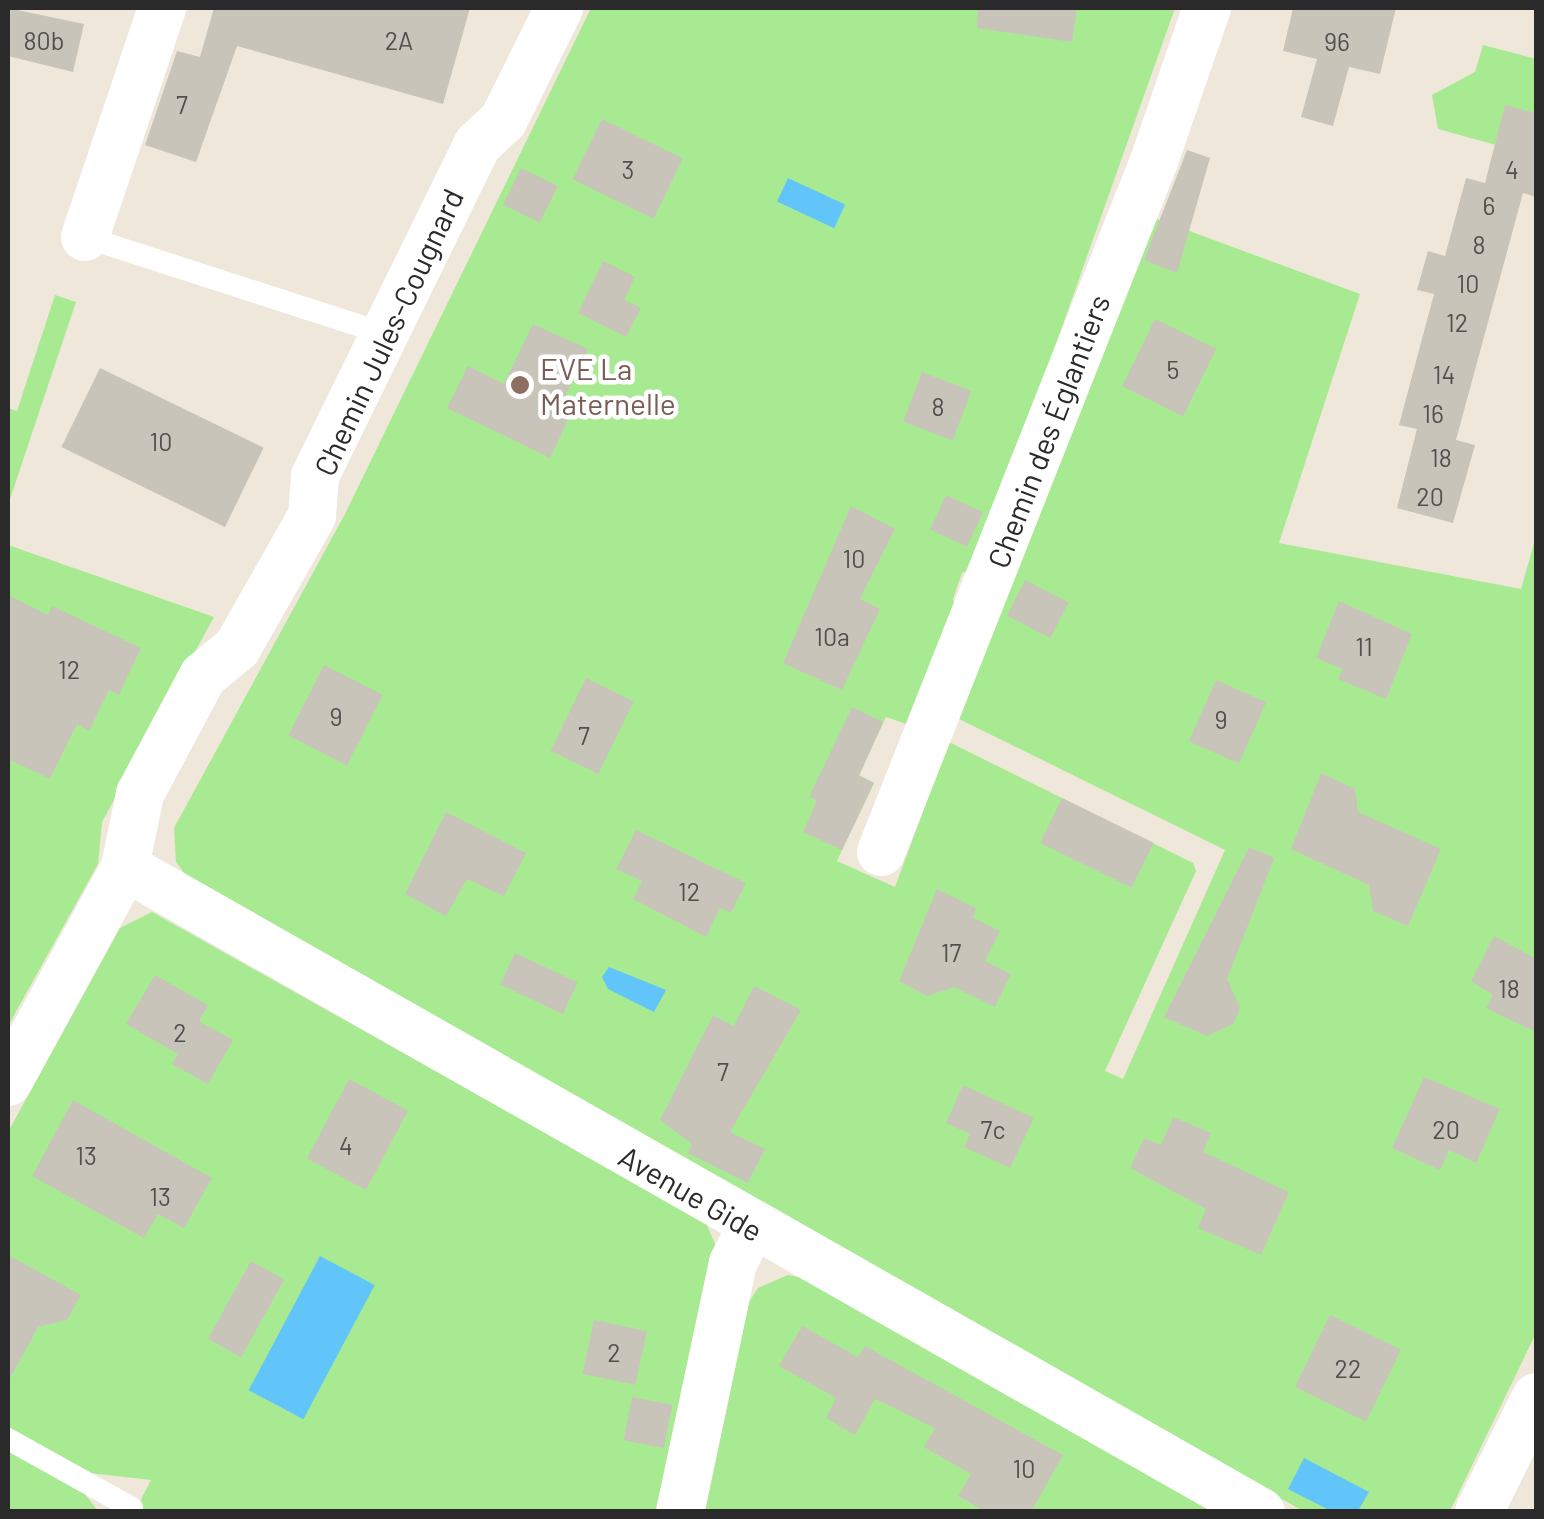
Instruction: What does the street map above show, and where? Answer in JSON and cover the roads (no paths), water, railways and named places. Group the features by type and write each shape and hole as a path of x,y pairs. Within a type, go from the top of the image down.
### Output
{"street":[{"path":"84,236 162,8"},
{"name":"Chemin Jules-Cougnard","path":"8,1082 125,867 140,794 203,676 238,648 312,516 315,476 478,144 503,121 559,8"},
{"name":"Chemin des Églantiers","path":"882,852 1154,160 1207,8"},
{"name":"Avenue Gide","path":"125,867 751,1228 1262,1512"},
{"path":"680,1512 733,1263 751,1228"},
{"path":"1480,1512 1536,1397"}],"lane":[{"path":"84,236 385,334"},
{"path":"8,1439 132,1508"}],"water":[{"path":"788,178 845,205 834,228 777,202"},
{"path":"609,967 666,990 654,1012 608,989 602,977"},
{"path":"320,1256 375,1285 303,1419 249,1390"},
{"path":"1304,1458 1369,1492 1358,1511 1331,1511 1288,1489"}],"place":[{"name":"EVE La Maternelle","path":"520,385"}]}
